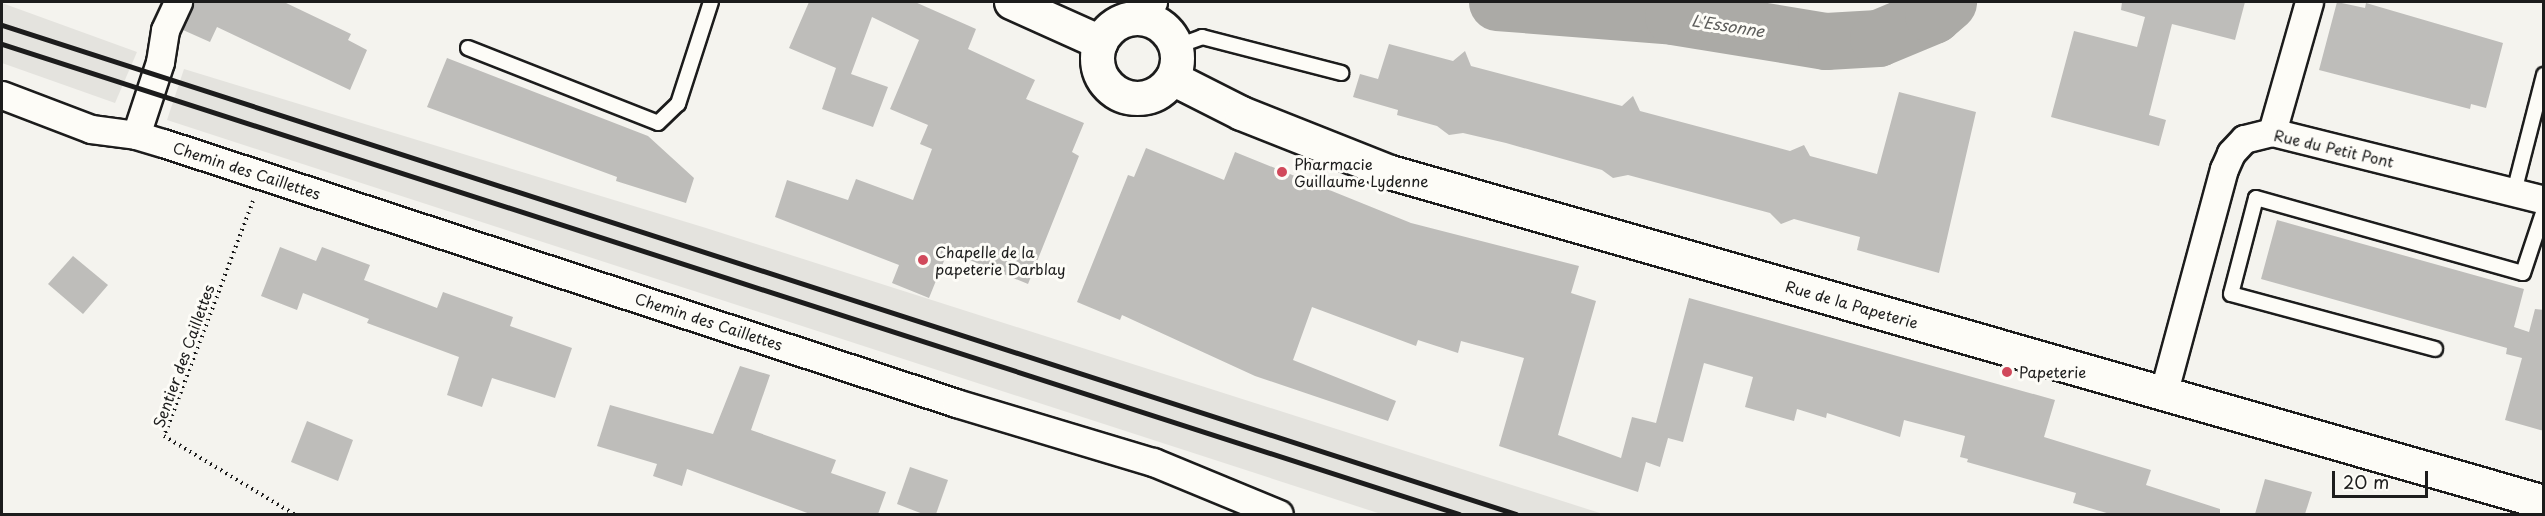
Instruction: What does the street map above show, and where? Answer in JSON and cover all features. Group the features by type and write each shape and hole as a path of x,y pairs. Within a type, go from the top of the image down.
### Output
{"street":[{"path":"136,135 160,62 165,30 178,2"},
{"path":"1011,2 1100,42"},
{"path":"2272,132 2309,2"},
{"path":"1149,10 1164,29 1174,63 1152,96 1125,97 1113,91 1101,75 1096,55 1100,42 1118,22 1149,10"},
{"name":"Rue de la Papeterie","path":"1174,63 1241,113 1390,172 2544,501"},
{"name":"Chemin des Caillettes","path":"2,95 91,129 136,135 956,403 1153,462 1279,514"},
{"name":"Rue du Petit Pont","path":"2164,391 2224,170 2231,153 2244,139 2272,132 2544,200"}],"lane":[{"path":"468,48 658,123 678,104 711,2"},
{"path":"1174,63 1202,37 1341,73"},
{"path":"2514,192 2544,75"},
{"path":"2435,349 2231,294 2256,198 2523,273 2544,210"}],"path":[{"name":"Sentier des Caillettes","path":"262,176 164,436 294,514"}],"shaded area":[{"path":"2,3 137,52 115,103 2,63"},
{"path":"184,69 706,228 1603,514 1381,514 167,120"}],"building":[{"path":"194,2 284,2 351,34 348,40 367,50 350,90 217,27 210,42 183,30"},
{"path":"809,2 915,2 976,29 968,49 1035,80 1026,99 1084,123 1072,152 1079,156 1028,284 948,251 929,298 892,283 899,265 775,217 787,180 848,200 856,179 913,200 932,149 920,144 928,125 890,109 919,40 872,17 851,74 888,87 873,127 822,109 836,68 789,48"},
{"path":"2122,2 2245,2 2235,40 2172,24 2149,115 2166,120 2159,146 2051,117 2074,31 2137,47 2145,17 2121,10"},
{"path":"2337,2 2365,8 2366,3 2503,43 2486,108 2471,104 2470,109 2319,70"},
{"path":"1389,44 1453,61 1465,51 1471,66 1622,106 1633,96 1640,111 1790,151 1804,145 1810,156 1877,174 1899,92 1976,112 1939,273 1857,250 1860,237 1794,219 1781,224 1770,213 1628,175 1613,178 1602,170 1506,143 1463,133 1449,135 1437,126 1397,115 1398,110 1353,97 1360,74 1378,79"},
{"path":"447,58 648,136 694,178 686,203 616,181 617,177 427,107"},
{"path":"1146,148 1224,180 1235,152 1411,223 1579,266 1571,293 1596,301 1558,435 1621,458 1632,417 1656,423 1689,298 2055,400 2044,437 2151,470 2146,485 2220,509 2220,514 2110,514 2073,503 2076,493 1967,462 1968,459 1960,457 1965,436 1904,420 1900,437 1827,413 1826,418 1797,409 1794,421 1745,407 1753,377 1704,363 1683,442 1668,438 1660,467 1646,462 1638,492 1499,446 1524,358 1461,341 1458,353 1418,340 1416,346 1312,307 1293,360 1396,401 1388,421 1255,376 1122,315 1120,320 1077,302 1128,175 1134,177"},
{"path":"2277,220 2524,289 2514,327 2529,332 2535,309 2544,310 2544,431 2505,420 2522,358 2506,354 2507,348 2261,279"},
{"path":"280,247 316,261 322,247 370,265 364,280 437,308 443,292 513,317 510,326 572,348 555,398 492,378 482,407 447,395 459,357 367,323 369,319 303,293 297,310 261,296"},
{"path":"73,256 108,285 83,314 48,284"},
{"path":"740,366 770,375 751,430 836,460 831,473 886,492 878,514 810,514 687,469 682,486 653,476 657,464 597,446 610,405 713,434"},
{"path":"307,421 353,440 338,481 291,462"},
{"path":"910,467 948,480 936,514 923,514 897,504"},
{"path":"2265,479 2312,492 2305,514 2255,514"}],"waterway":[{"name":"L'Essonne","path":"1497,2 1673,16 1826,41 1878,38 1933,15 1948,2"}],"railway":[{"path":"2,25 1516,514"},
{"path":"2,44 1459,514"}],"place":[{"name":"Pharmacie Guillaume Lydenne","path":"1282,172"},
{"name":"Chapelle de la papeterie Darblay","path":"923,260"},
{"name":"Papeterie","path":"2007,372"}]}
